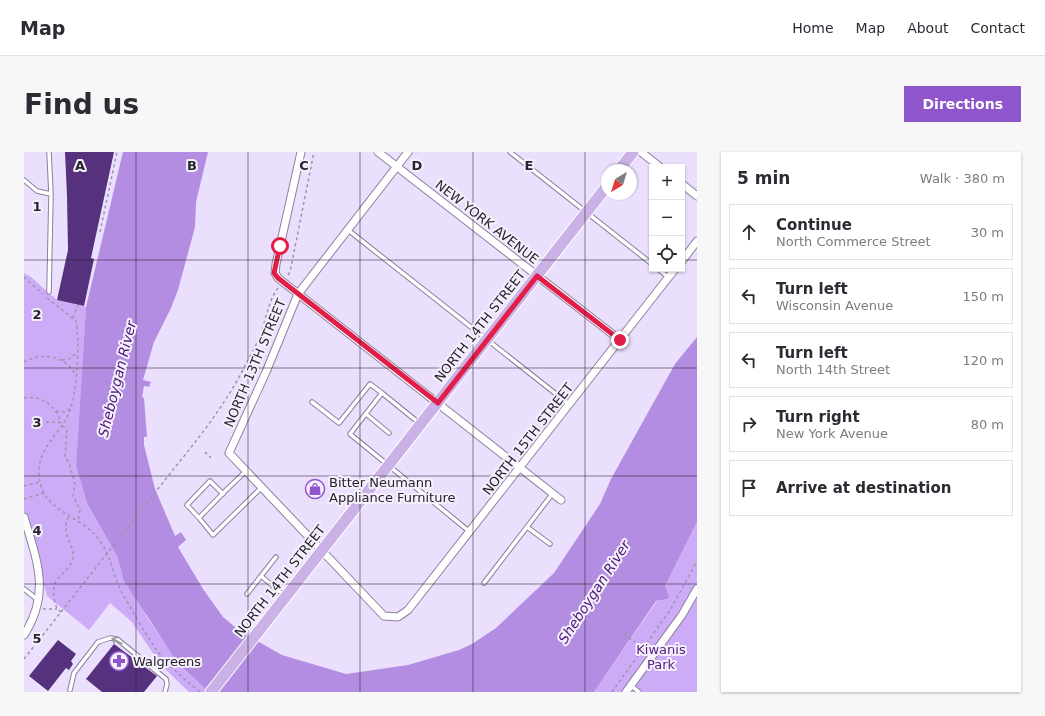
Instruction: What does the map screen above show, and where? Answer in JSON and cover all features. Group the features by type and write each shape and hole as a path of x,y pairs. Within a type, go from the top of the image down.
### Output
{"main road":[{"path":"624,164 633,152"},
{"name":"NORTH 14TH STREET","path":"212,692 601,193"}],"street":[{"path":"301,152 274,273 282,282 561,500"},
{"name":"NEW YORK AVENUE","path":"378,152 620,340"},
{"name":"NORTH 13TH STREET","path":"246,471 229,453 266,372 290,308 298,294 408,152"},
{"path":"641,152 656,164"},
{"path":"685,186 697,196"},
{"path":"685,256 697,241"},
{"name":"NORTH 15TH STREET","path":"321,552 381,614 394,618 402,616 407,612 673,272"},
{"path":"246,471 321,552"},
{"path":"24,517 38,566 40,582 38,604 24,635"},
{"path":"626,692 682,615 697,589"}],"lane":[{"path":"49,152 51,194 49,292"},
{"path":"510,152 649,262"},
{"path":"24,180 37,191 51,194"},
{"path":"348,230 570,405"},
{"path":"662,272 669,278"},
{"path":"312,402 339,423 370,384 421,425"},
{"path":"382,393 350,434 470,532"},
{"path":"366,414 390,433"},
{"path":"199,518 246,471"},
{"path":"223,494 210,481 187,505 213,535 261,488"},
{"path":"484,583 553,493"},
{"path":"527,526 550,544"},
{"path":"248,594 276,557"},
{"path":"261,576 286,597"},
{"path":"24,589 38,604"},
{"path":"70,691 74,673 98,642 110,638 117,639 166,679 167,684 165,692"},
{"path":"630,685 639,692"}],"path":[{"path":"100,232 117,152"},
{"path":"24,659 206,428 229,394 259,338 268,312 270,301 290,272 314,152"},
{"path":"24,277 73,319 76,326 76,375 71,408 43,456 39,468 40,482 44,493 58,510 87,527 100,540 109,556 120,589 158,652 181,676 200,692"},
{"path":"73,319 78,305"},
{"path":"60,360 69,359 76,354"},
{"path":"24,362 41,356 60,360 69,365 76,375"},
{"path":"24,398 32,397 42,400 56,411 62,424 68,432 65,456 70,463 75,484 73,495 80,510 78,522"},
{"path":"56,411 64,412 71,408"},
{"path":"46,422 62,424"},
{"path":"206,452 212,458"},
{"path":"24,486 40,482"},
{"path":"24,499 44,493"},
{"path":"61,612 57,609 54,598 54,583 70,565 73,558 64,527 68,516"},
{"path":"612,692 669,612 697,562"},
{"path":"38,604 47,610 57,609"},
{"path":"624,634 635,642"}],"green space":[{"path":"24,273 31,277 57,300 86,307 76,466 87,503 117,556 122,574 148,619 183,668 209,692 189,692 160,664 132,622 110,603 89,630 47,596 24,511"},
{"name":"Kiwanis Park","path":"697,522 697,692 594,692 657,601 668,599 669,595 665,586"}],"water":[{"name":"Sheboygan River","path":"123,152 208,152 196,202 195,227 178,290 154,342 143,380 151,382 149,387 144,386 142,397 144,398 147,437 144,437 144,445 155,489 175,536 181,532 186,540 178,547 203,589 223,617 241,632 282,655 346,674 408,665 459,650 472,644 496,628 554,573 600,504 611,479 675,364 697,337 697,522 665,586 669,595 668,599 656,601 594,692 209,692 183,668 172,654 124,581 117,556 87,503 76,466 86,307"}],"building":[{"path":"65,152 114,152 91,258 94,259 84,306 57,300 68,250"},
{"path":"58,640 76,654 71,661 73,664 69,670 66,668 48,691 29,676"},
{"name":"Walgreens","path":"114,644 157,676 144,692 102,692 86,679"}],"place":[{"name":"Bitter Neumann Appliance Furniture","path":"315,489"},
{"name":"Walgreens","path":"119,661"}],"route":[{"path":"280,246 274,273 278,278 438,403 537,276 620,340"}]}
